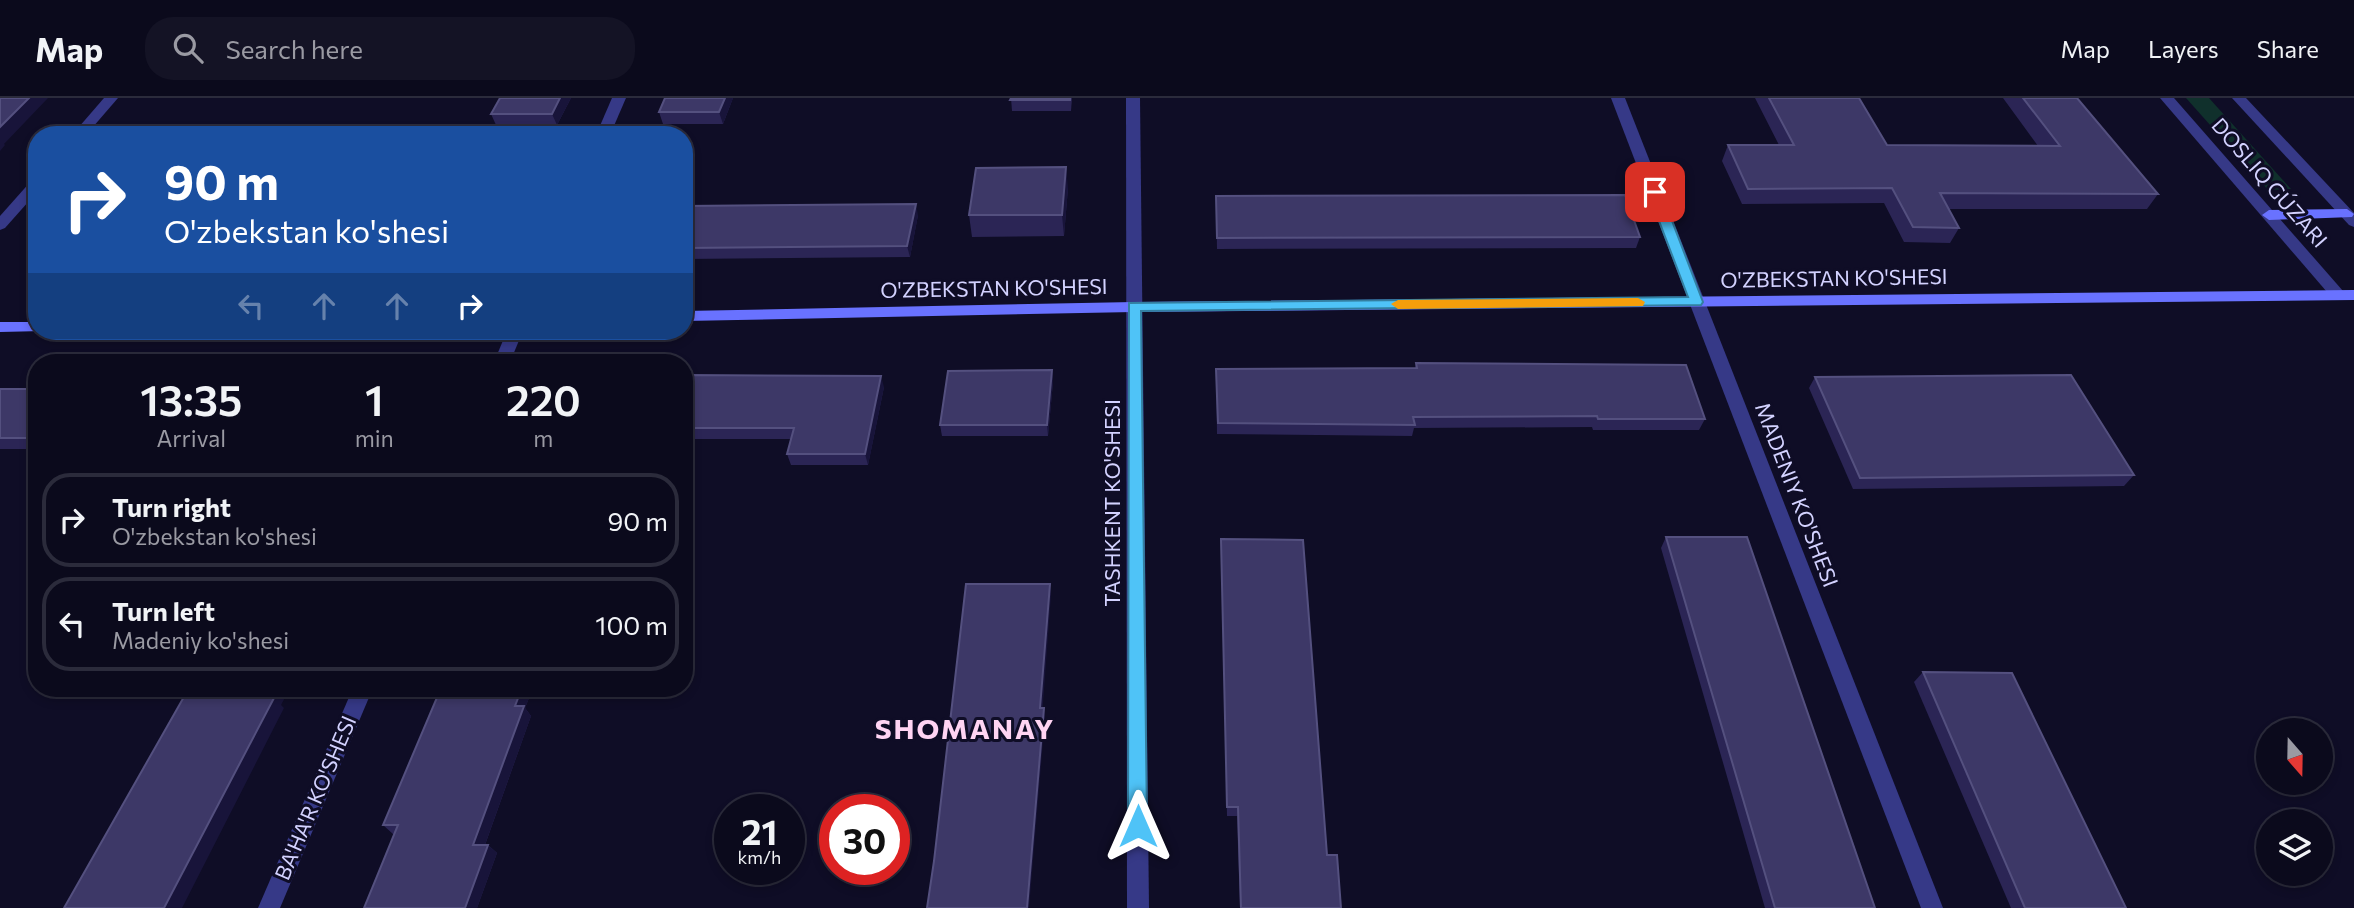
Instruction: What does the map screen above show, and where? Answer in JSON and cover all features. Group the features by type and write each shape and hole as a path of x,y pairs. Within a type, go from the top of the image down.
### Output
{"main road":[{"path":"2269,215 2350,218"},
{"name":"O'ZBEKSTAN KO'SHESI","path":"693,316 1134,307 2346,295"},
{"path":"0,327 28,327"}],"street":[{"path":"87,126 111,98"},
{"path":"607,126 619,98"},
{"name":"TASHKENT KO'SHESI","path":"1133,98 1138,908"},
{"name":"MADENIY KO'SHESI","path":"1618,98 1932,908"},
{"path":"2167,98 2269,215 2346,295"},
{"path":"2239,98 2350,218"},
{"path":"0,225 28,193"},
{"name":"BA'HA'R KO'SHESI","path":"269,908 359,697"}],"green space":[{"path":"2186,98 2209,98 2291,189 2268,190"}],"building":[{"path":"0,98 29,98 0,127"},
{"path":"500,98 560,98 552,114 491,114"},
{"path":"665,98 725,98 719,112 659,112"},
{"path":"1070,98 1070,100 1010,100"},
{"path":"1769,98 1859,98 1887,145 2060,146 2023,98 2077,98 2158,194 1940,193 1959,228 1913,227 1892,188 1748,189 1728,145 1794,145"},
{"path":"1066,167 1062,215 969,215 976,168"},
{"path":"1625,195 1640,237 1217,238 1216,196"},
{"path":"916,204 907,246 693,248 693,206"},
{"path":"1416,363 1686,365 1705,419 1598,419 1597,416 1413,417 1415,425 1218,423 1216,369 1417,368"},
{"path":"1052,370 1047,425 940,425 948,371"},
{"path":"693,375 881,376 865,454 787,454 794,428 693,428"},
{"path":"2071,375 2134,475 1860,478 1815,377"},
{"path":"0,389 28,389 28,438 0,438"},
{"path":"1666,537 1747,537 1875,908 1775,908"},
{"path":"1221,539 1303,540 1327,855 1337,855 1341,908 1241,908 1238,807 1227,807"},
{"path":"966,584 1050,584 1040,708 1044,708 1027,908 927,908"},
{"path":"1923,672 2012,673 2126,908 2025,908"},
{"path":"184,697 274,698 164,908 64,908"},
{"path":"437,697 518,697 515,706 524,706 473,845 488,845 465,908 364,908 398,825 383,825"}],"slow traffic":[{"path":"1398,304 1638,302"}],"district":[{"name":"SHOMANAY","path":"965,729"}],"route":[{"path":"1138,826 1134,307 1696,302 1655,192"}]}
